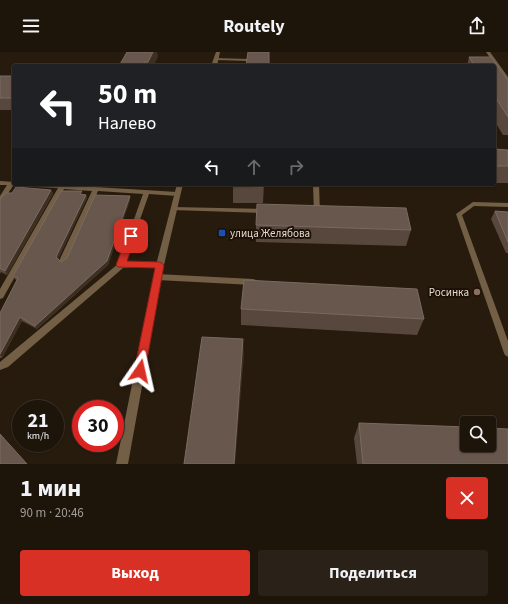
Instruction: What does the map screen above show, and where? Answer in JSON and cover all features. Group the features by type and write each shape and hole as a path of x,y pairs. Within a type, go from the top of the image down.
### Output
{"street":[{"path":"215,64 218,52"},
{"path":"122,464 160,265 179,186"}],"lane":[{"path":"488,52 508,80"},
{"path":"216,59 249,60 270,64"},
{"path":"0,183 12,184"},
{"path":"0,201 12,186"},
{"path":"46,186 177,194"},
{"path":"316,186 317,213"},
{"path":"0,296 62,187"},
{"path":"63,261 96,189"},
{"path":"0,366 5,364 121,265 147,192"},
{"path":"508,205 473,204 459,214 508,353"},
{"path":"174,209 272,211"},
{"path":"310,212 325,213"},
{"path":"121,265 160,265"},
{"path":"158,277 261,282"}],"building":[{"path":"127,52 153,52 148,62 145,62 144,64 120,64"},
{"path":"248,52 269,52 269,64 246,64"},
{"path":"469,57 491,57 496,64 474,64"},
{"path":"496,64 508,81 508,117 496,98"},
{"path":"0,76 12,76 12,98 0,98"},
{"path":"496,149 508,150 508,166 496,166"},
{"path":"233,186 263,186 263,187"},
{"path":"16,187 51,190 5,271 0,268 0,199 6,193 12,193"},
{"path":"61,191 82,191 80,194 86,195 56,257 61,262 67,258 95,195 130,196 107,261 35,326 20,317 0,354 0,313 18,278 13,276"},
{"path":"257,204 406,208 411,230 256,225"},
{"path":"495,211 508,212 508,242"},
{"path":"244,280 417,289 424,319 241,309"},
{"path":"202,337 243,339 234,464 184,464"},
{"path":"359,423 460,427 460,452 496,452 496,428 508,429 508,464 363,464"},
{"path":"0,434 12,447 12,452 16,452 27,464 0,464"}],"place":[{"name":"улица Желябова","path":"222,233"},
{"name":"Росинка","path":"477,292"}],"route":[{"path":"131,236 121,265 160,265 140,371"}]}
